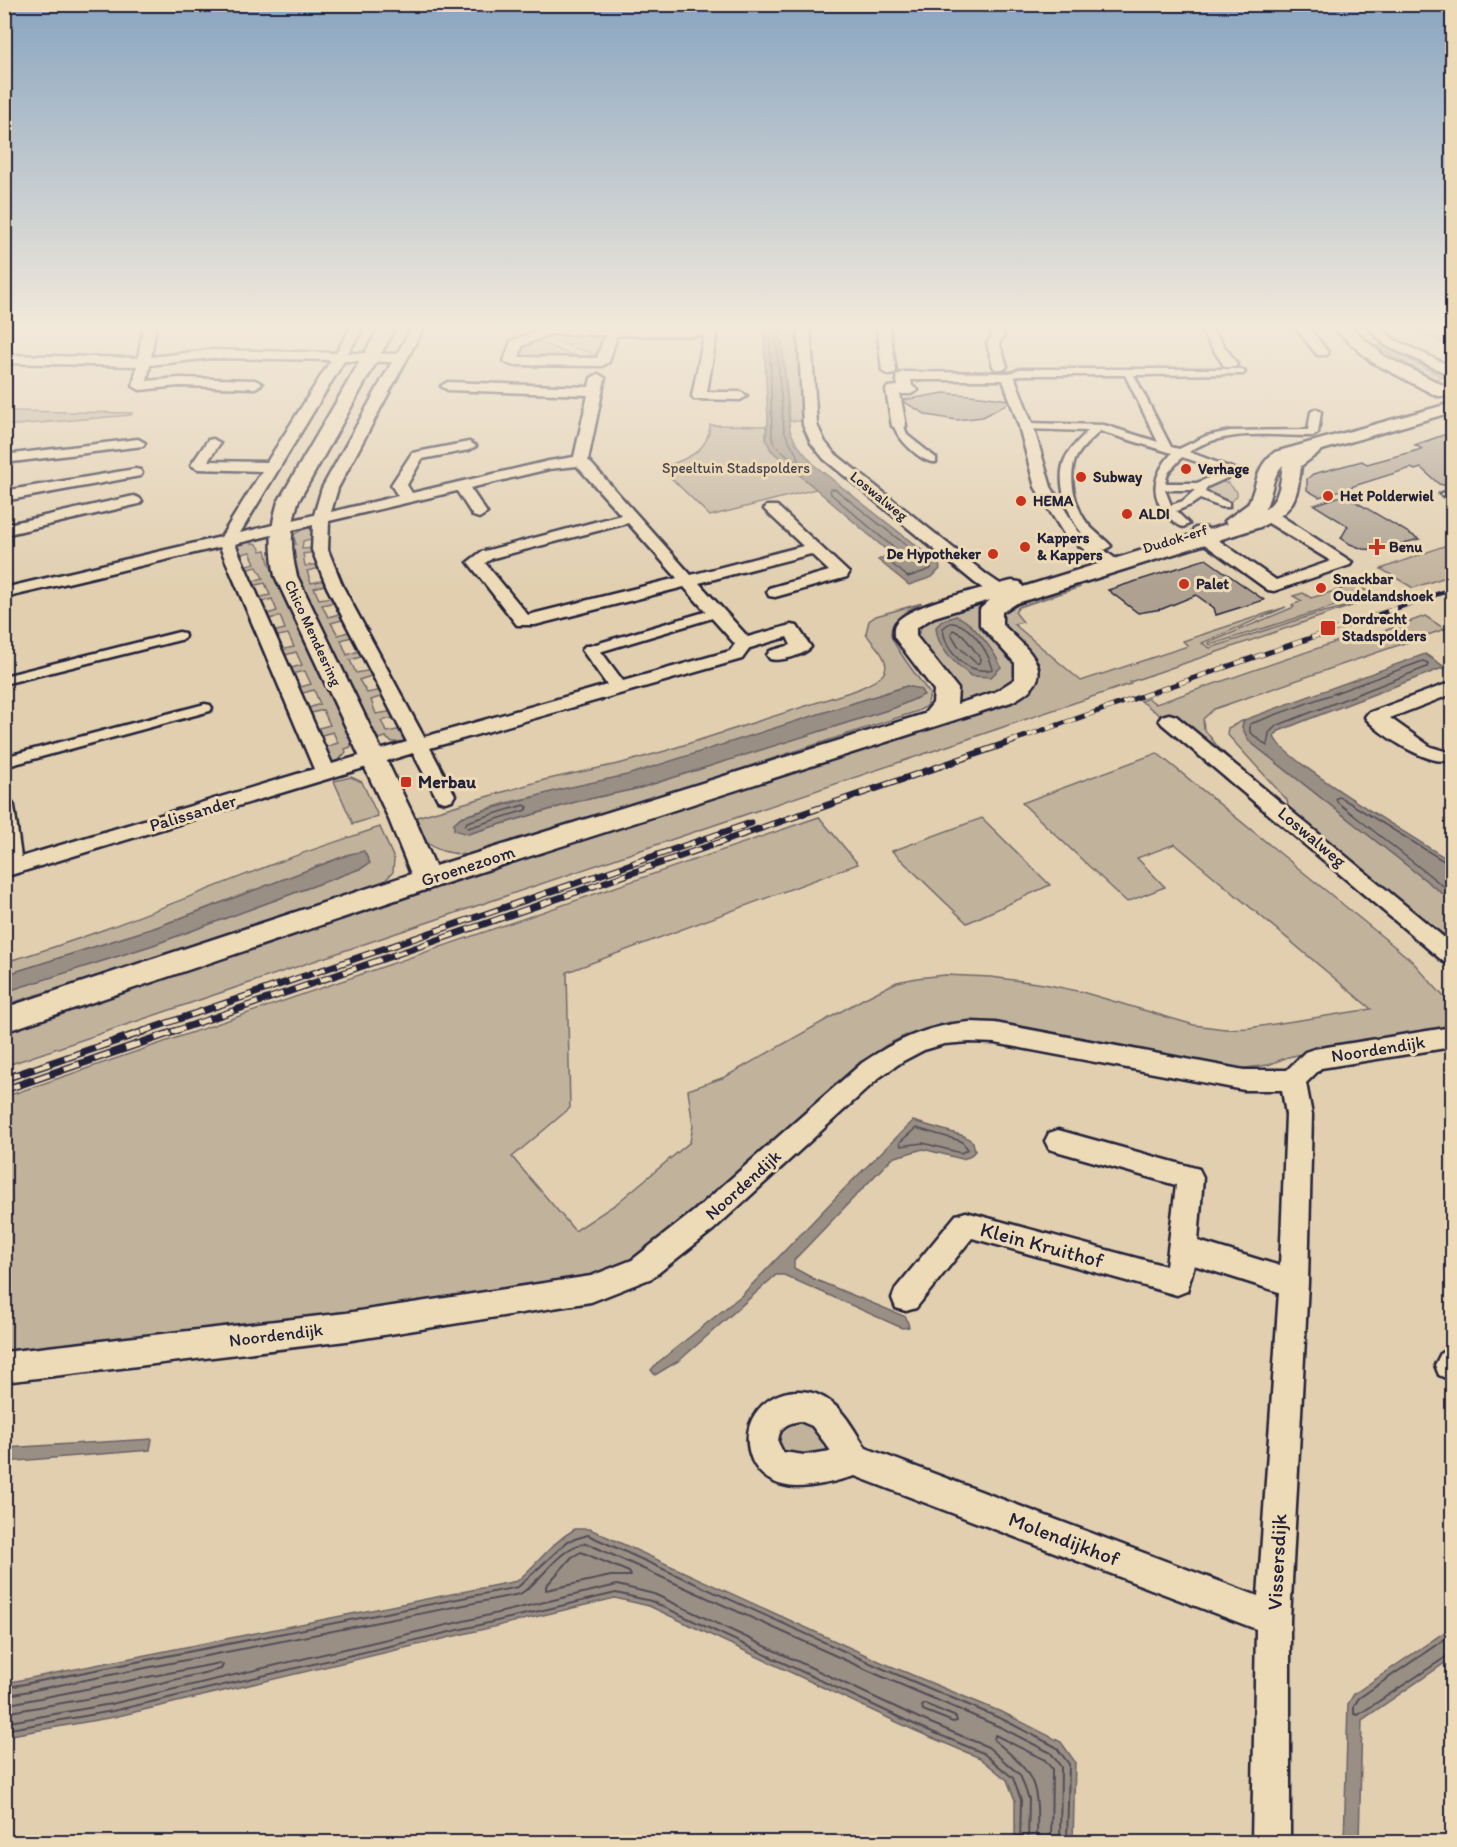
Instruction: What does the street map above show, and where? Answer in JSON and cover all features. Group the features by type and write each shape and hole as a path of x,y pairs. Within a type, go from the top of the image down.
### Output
{"street":[{"path":"226,542 307,411"},
{"name":"Chico Mendesring","path":"340,411 288,502 279,530 279,546 286,576 427,879"},
{"path":"373,411 330,488 321,519 320,550 334,586 445,795"},
{"path":"581,460 591,411"},
{"name":"Loswalweg","path":"809,411 810,425 818,442 829,456 1004,594"},
{"path":"899,411 899,426 903,436 932,460"},
{"path":"1019,411 1026,426 1043,487 1072,534 1104,555"},
{"path":"1148,411 1166,448"},
{"path":"1262,513 1344,562 1274,586 1169,510 1158,491 1166,466 1194,444 1237,433 1275,431 1313,433 1316,412"},
{"path":"1262,513 1280,509 1286,501 1292,464 1315,447 1449,412"},
{"path":"1026,426 1104,428 1232,470 1200,491 1187,503 1169,510"},
{"path":"1097,428 1080,444 1069,462 1068,478 1074,510 1104,555"},
{"path":"4,459 138,443"},
{"path":"213,443 198,465 273,467"},
{"path":"408,499 399,485 417,456 469,446"},
{"path":"4,593 581,460"},
{"path":"581,460 744,644"},
{"path":"4,496 135,473"},
{"path":"461,486 479,513"},
{"path":"1159,486 1200,491 1225,505"},
{"path":"4,530 134,501"},
{"path":"772,509 841,573 775,592"},
{"name":"Dudok-erf","path":"1004,594 1104,555 1262,513"},
{"path":"632,517 487,555 476,562 523,621 535,620 814,548"},
{"path":"226,542 326,774"},
{"path":"933,718 945,704 946,689 905,637 905,626 926,612 1004,594"},
{"name":"Groenezoom","path":"4,1020 427,879 1004,697 1019,689 1028,676 1026,661 991,626 991,609 1004,594"},
{"path":"618,687 591,650 715,613"},
{"path":"373,759 736,655 744,644 791,630 802,647 776,655"},
{"path":"4,669 178,632 4,680"},
{"path":"1449,757 1424,751 1375,717 1452,688"},
{"path":"4,762 205,708"},
{"name":"Loswalweg","path":"1169,720 1452,956"},
{"name":"Palissander","path":"4,806 8,869 373,759"},
{"name":"Noordendijk","path":"4,1367 346,1327 591,1289 642,1269 703,1221 872,1070 894,1054 944,1034 995,1033 1244,1080 1293,1080 1314,1059 1452,1037"},
{"name":"Vissersdijk","path":"1271,1842 1273,1618 1294,1283 1299,1115 1293,1080"},
{"path":"1058,1142 1191,1178 1183,1249 1294,1283"},
{"name":"Klein Kruithof","path":"906,1298 966,1224 1177,1282 1183,1249"},
{"name":"Molendijkhof","path":"855,1460 1273,1618"}],"green space":[{"path":"5,411 132,413 131,415 5,426"},
{"path":"789,411 805,411 806,421 790,421"},
{"name":"Speeltuin Stadspolders","path":"710,425 766,426 766,439 771,450 816,489 710,516 661,468 686,458 700,449 708,435"},
{"path":"1221,482 1228,483 1237,492 1237,496 1229,503 1204,493 1206,488"},
{"path":"315,526 314,538 303,541 302,549 316,548 317,552 303,554 305,566 320,564 320,568 307,571 311,583 326,580 328,584 314,588 319,599 333,597 335,602 322,605 328,617 343,613 346,619 331,623 338,635 352,631 355,636 341,640 347,655 362,650 364,656 350,660 356,673 372,670 374,675 359,680 367,693 382,690 386,695 371,700 376,714 394,711 396,717 381,721 387,732 402,729 408,740 396,742 386,737 379,739 368,726 298,581 290,544 296,544 293,535"},
{"path":"247,542 257,544 261,551 266,550 269,563 350,734 351,747 345,749 346,752 338,761 331,763 325,747 338,743 333,732 318,736 315,729 330,725 323,710 308,714 306,709 320,704 314,690 299,694 297,688 311,684 305,671 291,674 288,669 302,665 296,652 282,656 280,650 294,647 288,634 274,637 272,632 285,629 280,616 266,620 264,615 277,611 272,599 258,603 257,598 270,595 265,583 251,586 250,582 263,578 257,567 244,570 243,566 255,563 250,552 238,555 234,545"},
{"path":"1452,543 1452,575 1413,588 1381,569"},
{"path":"1076,582 1080,587 1019,607 1015,612 1023,622 1014,624 1081,681 1188,646 1183,641 1286,607 1202,643 1210,648 1316,614 1360,603 1130,682 1131,684 5,1066 4,1031 940,721 1037,670 1028,652 1003,628 999,622 1000,615 1005,609 1023,599"},
{"path":"1355,585 1373,594 1210,645 1208,643 1294,607 1292,605 1302,601 1293,596 1303,593 1311,598"},
{"path":"982,600 985,603 980,615 1015,657 1017,678 1009,687 951,708 918,635 924,620"},
{"path":"922,603 906,611 893,624 891,630 893,640 902,656 930,694 927,706 918,711 474,856 443,851 429,844 422,838 410,819 544,780 665,751 856,690 877,680 885,671 884,658 866,633 869,621 876,616","holes":["907,686 915,699 894,708 640,788 575,802 468,834 454,823 461,817 510,802 627,776"]},
{"path":"1425,616 1445,629 1214,709 1203,719 1204,729 1218,747 1280,807 1141,701 1148,698 1156,704 1353,636 1359,640"},
{"path":"1244,720 1242,727 1249,741 1452,901 1452,948 1289,814 1287,800 1227,734 1228,728"},
{"path":"1157,753 1411,960 1452,1006 1452,1030 1364,1041 1288,1057 1268,1065 1219,1072 992,1025 950,1022 904,1036 885,1046 857,1067 650,1255 593,1280 5,1361 4,1097 819,817 858,864 567,972 570,1108 512,1157 575,1231 616,1204 690,1142 693,1126 688,1090 725,1077 897,982 945,975 991,977 1044,984 1082,992 1194,1025 1225,1029 1249,1028 1371,1009 1175,844 1137,858 1165,887 1127,902 1022,803"},
{"path":"351,777 362,782 378,816 353,824 334,781"},
{"path":"982,818 1050,885 967,923 892,851"},
{"path":"380,827 394,859 393,872 379,887 5,1005 4,992 153,945 362,868 350,854 157,927 5,975 5,962 107,928 289,858"},
{"path":"802,1417 813,1425 835,1451 794,1455 786,1452 780,1446 779,1424"}],"water":[{"path":"768,411 788,411 790,430 796,443 814,465 939,564 940,569 932,577 909,585 878,560 891,554 771,450 766,439"},
{"path":"956,616 976,630 998,661 1001,667 991,677 971,676 943,649 936,627 942,621"},
{"path":"1425,654 1445,667 1279,731 1274,736 1281,747 1325,781 1452,862 1452,901 1249,741 1242,727 1244,720"},
{"path":"907,686 920,689 924,695 894,708 640,788 575,802 468,834 454,830 454,823 461,817 562,789 627,775"},
{"path":"364,851 370,863 362,868 153,945 5,992 5,975 157,927 350,854"},
{"path":"913,1121 964,1136 973,1142 975,1151 969,1157 962,1159 923,1149 892,1158 794,1260 794,1268 816,1280 906,1317 909,1327 902,1328 784,1275 776,1275 680,1360 655,1375 651,1370 656,1364 742,1295"},
{"path":"152,1439 150,1450 5,1462 5,1448"},
{"path":"575,1529 590,1529 881,1662 1006,1714 1061,1742 1075,1762 1073,1842 1015,1842 1015,1800 1007,1780 980,1758 916,1731 649,1606 615,1598 114,1717 5,1736 5,1683 517,1581"},
{"path":"1452,1627 1452,1658 1362,1720 1359,1842 1344,1842 1348,1704 1354,1694"}],"building":[{"path":"920,411 994,411 983,417 956,420 927,415"},
{"path":"1452,432 1452,487 1439,484 1421,468 1415,470 1411,468 1319,497 1307,490 1307,479 1313,474 1362,461 1367,464 1422,449 1415,445"},
{"path":"1344,495 1419,539 1379,550 1363,549 1350,544 1341,538 1348,526 1314,505"},
{"name":"Palet","path":"1206,559 1264,600 1216,615 1214,608 1196,595 1162,609 1138,613 1108,590"}],"railway":[{"path":"1009,742 1452,589"},
{"path":"172,1032 1013,741"},
{"path":"141,1032 751,823"},
{"path":"4,1079 145,1031"},
{"path":"4,1090 176,1031"}],"place":[{"name":"Verhage","path":"1186,469"},
{"name":"Subway","path":"1081,477"},
{"name":"Het Polderwiel","path":"1328,496"},
{"name":"HEMA","path":"1021,501"},
{"name":"ALDI","path":"1127,514"},
{"name":"Kappers & Kappers","path":"1025,547"},
{"name":"Benu","path":"1377,547"},
{"name":"De Hypotheker","path":"993,554"},
{"name":"Palet","path":"1184,584"},
{"name":"Snackbar Oudelandshoek","path":"1321,588"},
{"name":"Dordrecht Stadspolders","path":"1328,628"},
{"name":"Merbau","path":"406,782"}]}
